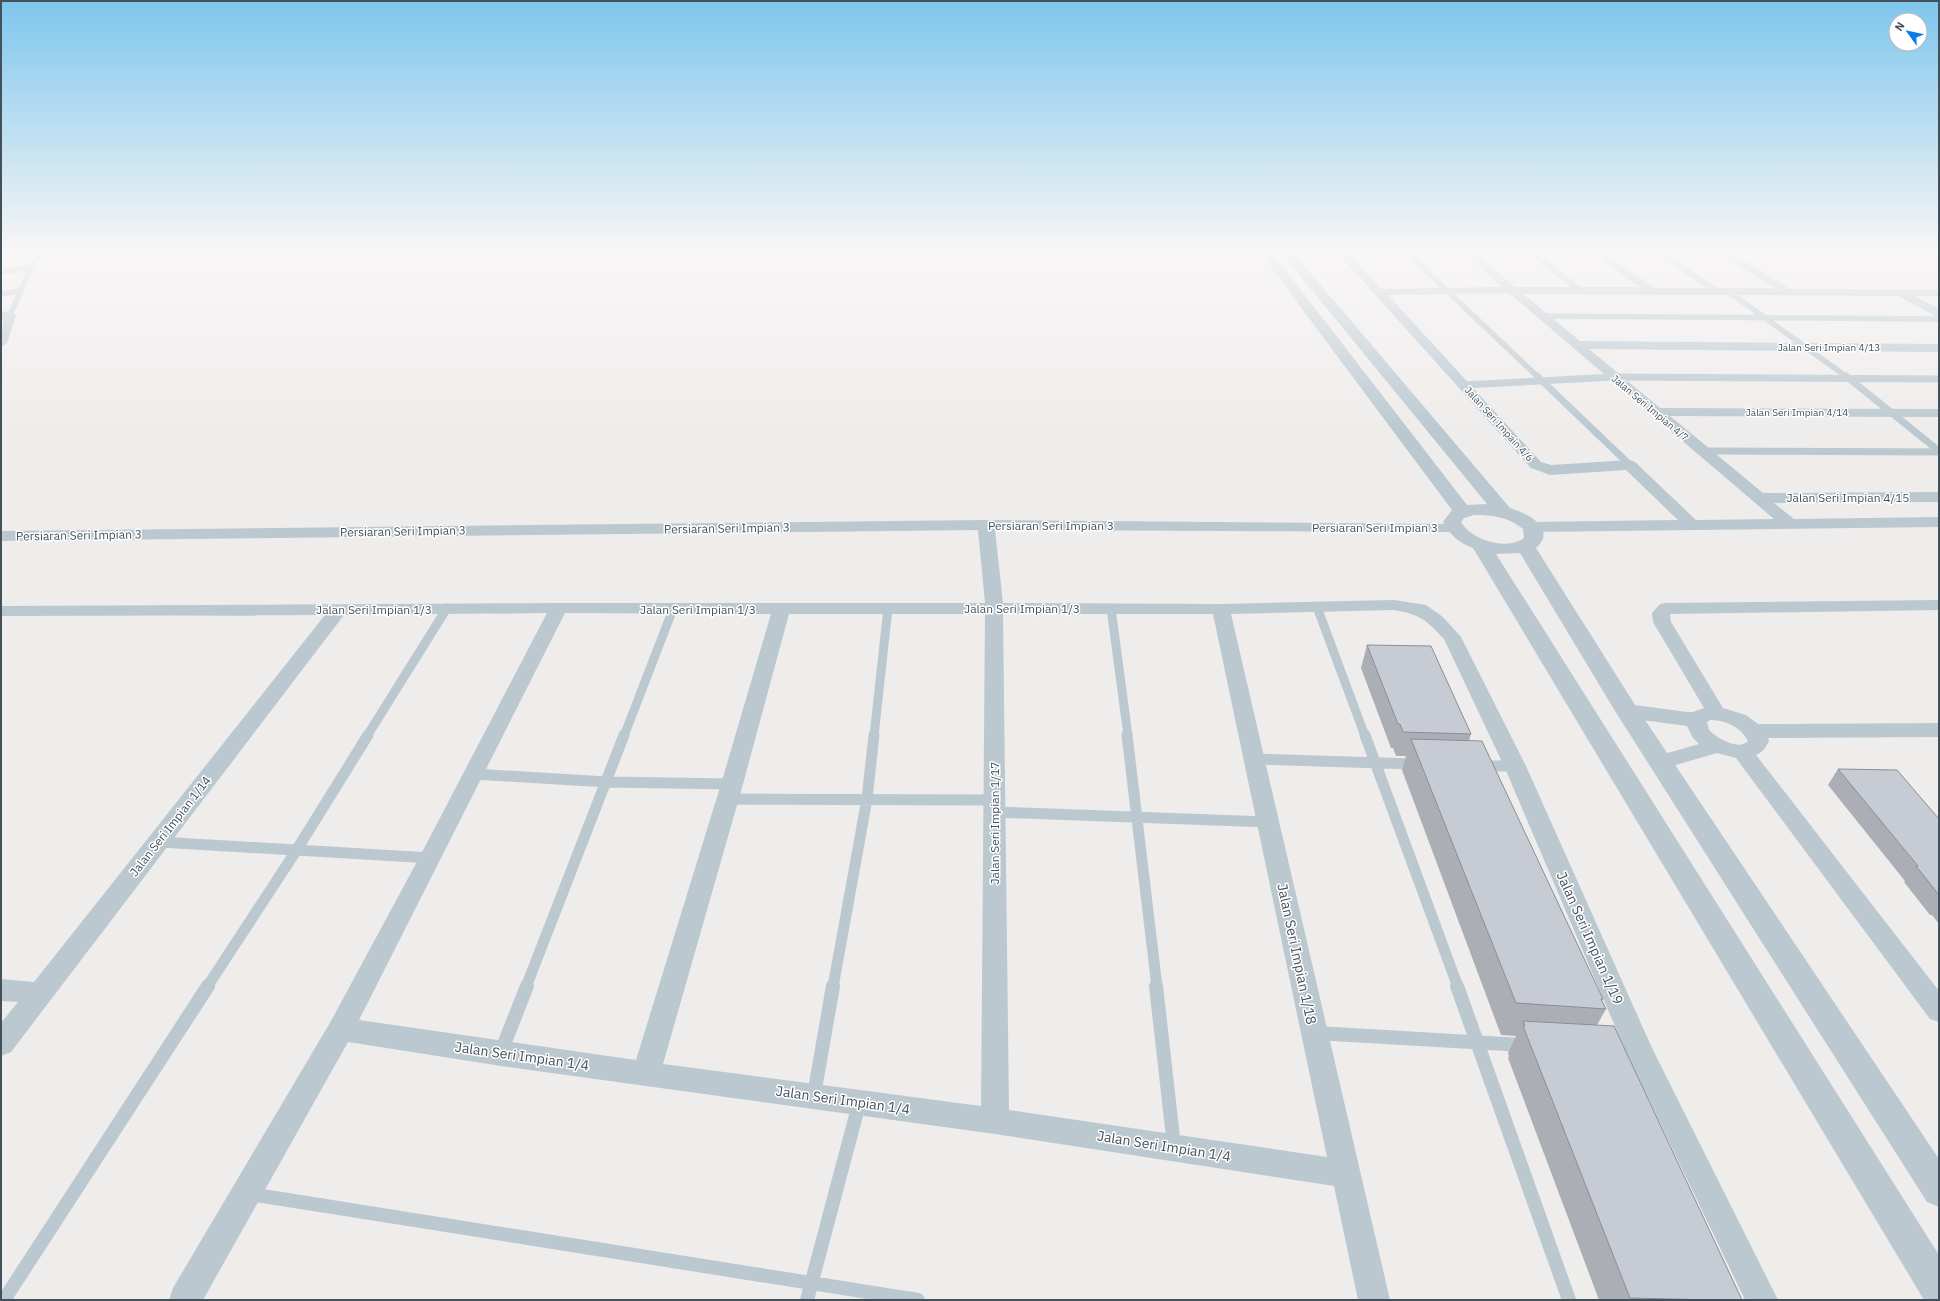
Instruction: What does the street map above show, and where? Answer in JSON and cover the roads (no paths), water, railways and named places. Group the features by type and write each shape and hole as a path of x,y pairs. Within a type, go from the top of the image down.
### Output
{"street":[{"path":"1308,311 1458,519 1468,540 1480,545 1513,549 1528,537 1692,525 1939,522"},
{"path":"1336,311 1503,512"},
{"name":"Jalan Seri Impain 4/6","path":"1397,311 1536,465 1550,470 1630,465"},
{"name":"Jalan Seri Impian 4/7","path":"1536,311 1701,451 1790,524"},
{"path":"1,343 6,316"},
{"name":"Jalan Seri Impian 4/13","path":"1576,345 1939,348"},
{"name":"Jalan Seri Impian 4/14","path":"1656,412 1939,413"},
{"path":"1630,465 1692,525"},
{"name":"Jalan Seri Impian 4/15","path":"1758,498 1939,497"},
{"path":"1458,519 1488,509 1503,512 1524,521 1528,537 1627,711 1662,762 1939,1190"},
{"name":"Persiaran Seri Impian 3","path":"1,536 1458,519"},
{"name":"Jalan Seri Impian 1/17","path":"986,525 994,608 995,1121"},
{"path":"1480,545 1939,1289"},
{"path":"1717,714 1662,622 1661,614 1666,608 1939,604"},
{"name":"Jalan Seri Impian 1/3","path":"1,611 447,608 781,610 888,608 1221,609 1394,605"},
{"name":"Jalan Seri Impian 1/19","path":"1394,605 1420,609 1438,621 1452,637 1515,766 1632,1052 1762,1300"},
{"path":"185,1300 340,1029 431,858 559,608"},
{"name":"Jalan Seri Impian 1/14","path":"1,1044 340,609"},
{"name":"Jalan Seri Impian 1/18","path":"1221,609 1374,1300"},
{"path":"646,1074 730,791 781,610"},
{"path":"1627,711 1697,720 1708,714 1717,714 1738,720 1755,731 1939,730"},
{"path":"1697,720 1696,726 1699,733 1707,740 1718,746 1742,751 1754,748 1759,741 1755,731"},
{"path":"1662,762 1718,746"},
{"path":"1742,751 1939,1011"},
{"path":"1,990 40,993"},
{"name":"Jalan Seri Impian 1/4","path":"340,1029 501,1054 814,1095 995,1121 1346,1174"}],"lane":[{"path":"1469,311 1630,465"},
{"path":"1754,311 1847,377 1939,451"},
{"path":"1542,316 1939,319"},
{"path":"1463,385 1614,377 1847,377 1939,379"},
{"path":"1701,451 1939,451"},
{"path":"1317,607 1478,1042 1569,1300"},
{"path":"4,1300 296,851 447,608"},
{"path":"814,1095 867,799 888,608"},
{"path":"1111,608 1138,818 1174,1147"},
{"path":"501,1054 673,609"},
{"path":"1254,759 1376,764 1422,764"},
{"path":"1468,766 1515,766"},
{"path":"474,774 730,791 994,806 1138,818 1268,822"},
{"path":"158,842 431,858"},
{"path":"1315,1033 1532,1045"},
{"path":"807,1300 860,1102"},
{"path":"247,1194 918,1300"}]}
